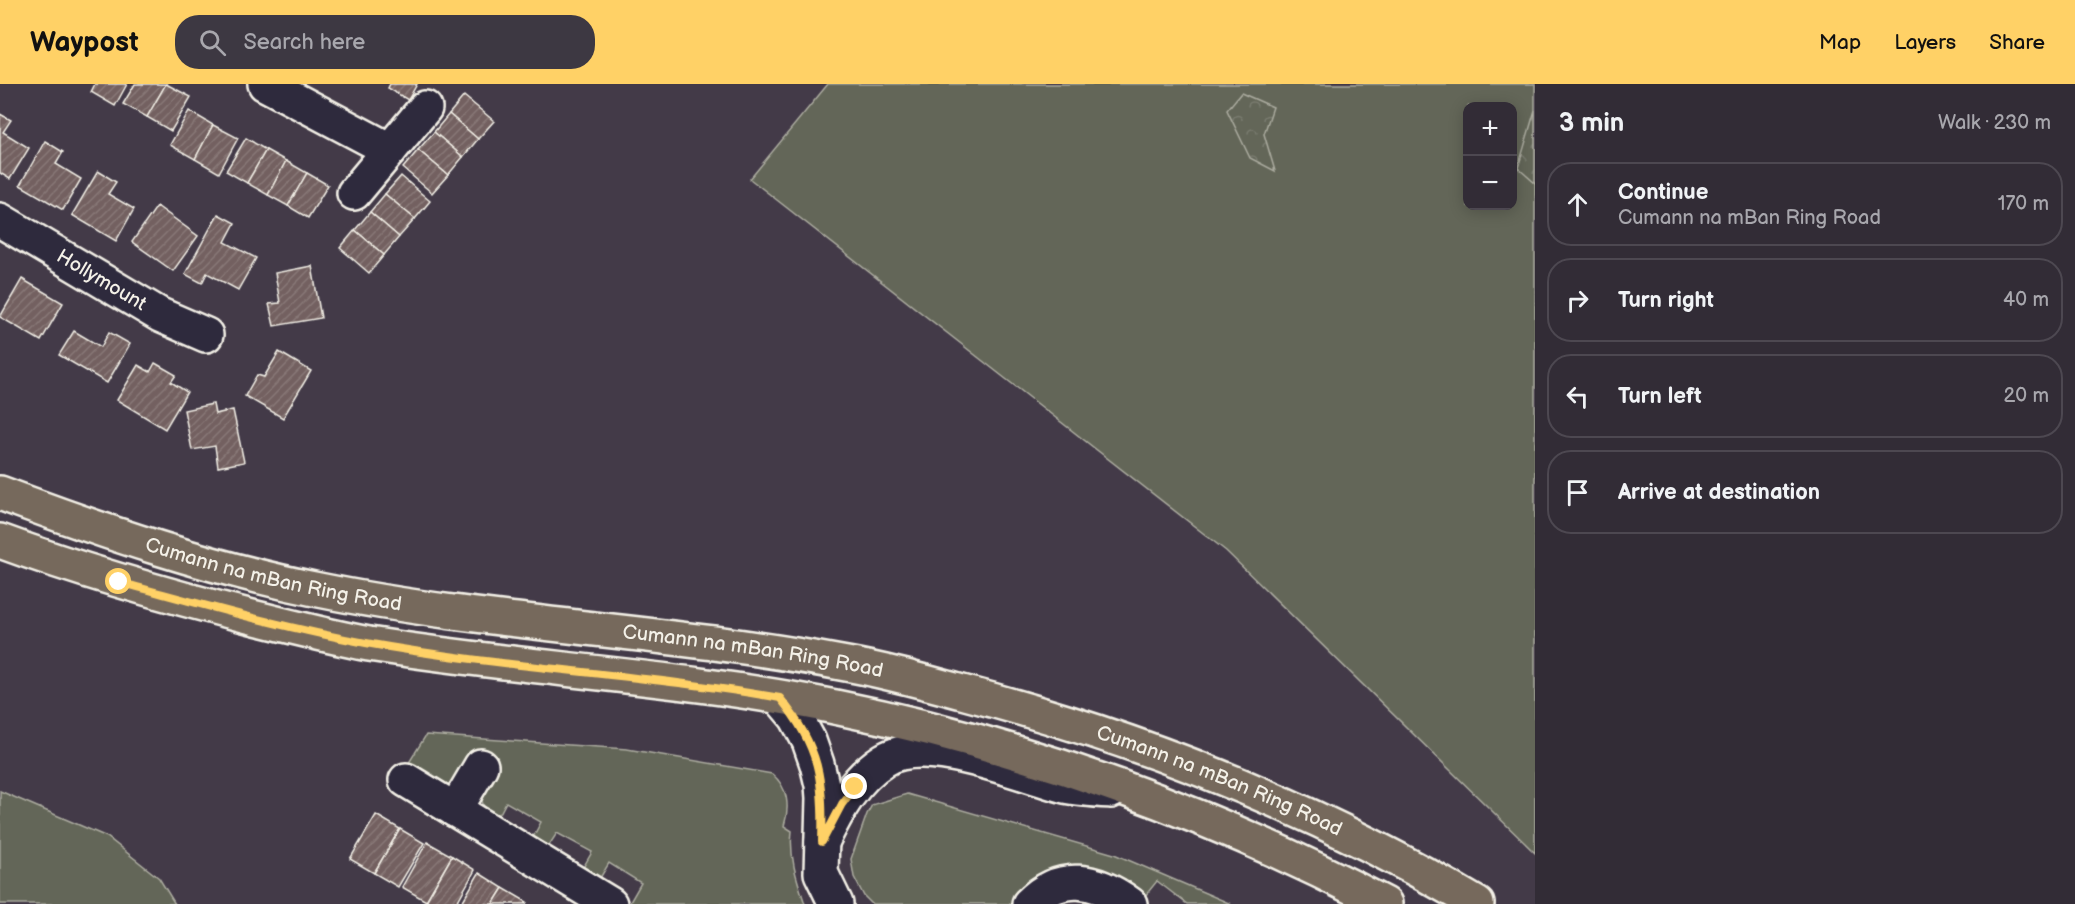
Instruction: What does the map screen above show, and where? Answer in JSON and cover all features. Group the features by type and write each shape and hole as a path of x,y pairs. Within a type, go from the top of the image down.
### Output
{"main road":[{"name":"Cumann na mBan Ring Road","path":"0,493 88,526 211,564 317,590 437,610 666,636 843,663 1022,708 1135,745 1242,786 1346,834 1477,904"},
{"name":"Cumann na mBan Ring Road","path":"0,541 119,582 200,604 365,643 449,656 714,686 836,707 959,736 1142,795 1221,826 1322,871 1385,904"}],"street":[{"path":"265,84 390,150"},
{"path":"354,193 425,108"},
{"name":"Hollymount","path":"0,220 160,315 206,335"},
{"path":"780,698 796,717 817,764 822,785 821,873 836,904"},
{"path":"822,842 842,804 866,775 886,758 904,752 927,751 1011,768 1066,786 1142,795"},
{"path":"455,810 481,766"},
{"path":"406,780 610,904"},
{"path":"1029,904 1052,886 1088,882 1106,888 1130,904"}],"green space":[{"path":"828,84 1535,84 1535,853 1226,551 750,179"},
{"path":"1241,93 1273,107 1264,134 1275,171 1250,158 1227,110"},
{"path":"1535,110 1535,183 1518,168"},
{"path":"426,735 627,749 772,774 781,785 786,798 787,812 784,826 792,831 793,859 805,904 633,904 630,902 641,883 609,863 597,883 580,873 592,852 557,833 546,850 531,841 541,822 506,802 496,821 485,809 481,793 458,781 443,786 407,766"},
{"path":"0,791 107,837 159,878 175,904 0,904"},
{"path":"907,794 1114,854 1231,904 1187,904 1157,881 1145,896 1129,883 1117,878 1084,869 1061,868 1039,876 1013,904 872,904 864,896 854,877 851,859 872,805"}],"building":[{"path":"95,84 127,84 115,106 91,92"},
{"path":"135,84 166,84 147,117 123,104"},
{"path":"166,84 191,97 171,131 147,117"},
{"path":"390,84 417,84 408,100 388,88"},
{"path":"464,96 494,121 478,139 449,114"},
{"path":"189,111 213,125 195,159 170,145"},
{"path":"0,114 11,120 3,132 29,148 10,179 0,173"},
{"path":"449,114 478,139 463,157 434,132"},
{"path":"213,125 238,138 219,173 195,159"},
{"path":"434,132 463,157 448,175 418,150"},
{"path":"246,138 266,150 247,183 226,171"},
{"path":"45,141 63,152 56,164 81,179 63,210 20,185"},
{"path":"266,150 286,161 268,195 247,183"},
{"path":"418,150 448,175 432,193 403,168"},
{"path":"286,161 307,173 288,206 268,195"},
{"path":"98,171 116,182 108,194 134,209 116,241 72,215"},
{"path":"307,173 328,185 308,218 288,206"},
{"path":"401,176 430,201 415,219 385,194"},
{"path":"385,194 415,219 399,237 370,212"},
{"path":"157,206 198,236 173,271 132,242"},
{"path":"370,212 399,237 384,255 355,230"},
{"path":"218,214 235,223 225,242 256,258 238,290 207,273 202,283 185,274"},
{"path":"355,230 384,255 369,273 340,248"},
{"path":"312,266 321,318 274,326 269,304 280,303 275,273"},
{"path":"22,279 63,303 41,341 0,317"},
{"path":"74,331 101,347 109,332 130,344 107,383 59,355"},
{"path":"279,352 311,371 283,418 245,396 257,375 264,377"},
{"path":"155,363 176,375 171,382 187,392 165,429 117,400 138,365 150,372"},
{"path":"213,404 215,414 233,410 244,462 218,467 215,446 192,450 184,410"},
{"path":"376,815 400,829 374,873 350,859"},
{"path":"400,829 424,843 398,887 374,873"},
{"path":"427,842 452,856 426,901 402,887"},
{"path":"452,856 475,870 456,904 431,904 426,901"},
{"path":"479,873 503,888 493,904 461,904"},
{"path":"503,888 527,902 526,904 493,904"}],"route":[{"path":"119,582 200,604 365,643 449,656 714,686 780,698 796,717 817,764 822,785 822,842 842,804 855,787"}]}
